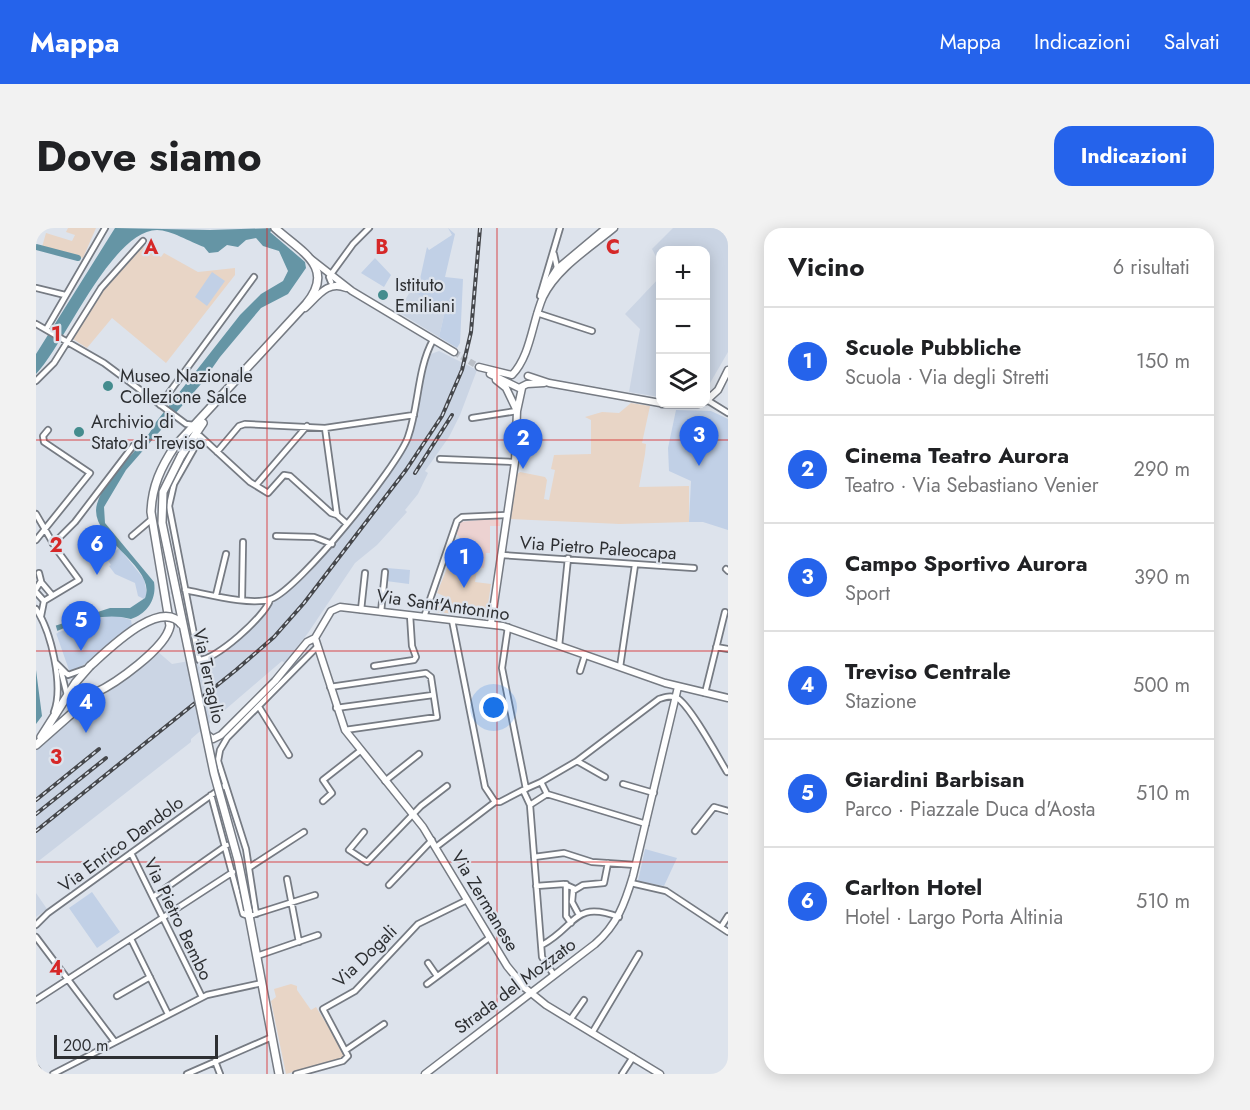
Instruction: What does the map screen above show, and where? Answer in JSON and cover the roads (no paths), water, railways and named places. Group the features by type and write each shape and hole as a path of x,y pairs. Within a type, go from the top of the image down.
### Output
{"main road":[{"path":"38,742 95,693 107,688 165,639 170,626 152,519 153,494 160,472 175,446 199,423 290,322 319,286 318,268 274,228"},
{"name":"Via Terraglio","path":"208,413 188,445 185,456 165,484 160,508 206,734 251,914 279,1074"},
{"path":"38,742 90,666 147,621 172,617 183,627"}],"street":[{"path":"49,329 64,295 105,228"},
{"path":"290,322 332,281 353,244 369,228"},
{"path":"491,624 515,462 517,411 513,384 514,373 524,358 560,228"},
{"path":"540,296 557,269 606,228"},
{"path":"537,313 557,269 614,228"},
{"path":"36,381 54,363 66,339 101,288 143,241"},
{"path":"554,250 557,269"},
{"path":"308,257 332,281 454,352"},
{"path":"548,266 557,269"},
{"path":"161,405 254,278"},
{"path":"36,288 64,295"},
{"path":"537,313 592,331"},
{"path":"36,324 49,329 110,367 188,425 199,423"},
{"path":"185,590 259,602 270,600 293,585 332,544 404,447 433,340"},
{"path":"517,411 527,374 524,358"},
{"path":"479,367 527,374 549,383 656,402"},
{"path":"479,367 513,384 524,386 549,383"},
{"path":"479,367 506,388 517,411"},
{"path":"710,397 718,390 728,370"},
{"path":"710,403 728,413"},
{"path":"472,418 517,411"},
{"path":"218,452 239,426 245,424 325,428 414,415"},
{"path":"257,484 307,426"},
{"path":"325,428 338,515"},
{"path":"36,540 90,473 44,442 43,436 48,430"},
{"path":"195,435 202,438 250,482 257,484 268,493 284,475 290,476 331,513 338,515 347,524"},
{"path":"202,438 185,456 174,484 170,506 198,657 202,661 222,648 262,614 270,600"},
{"path":"53,544 67,530 133,446"},
{"path":"440,459 515,462"},
{"path":"36,514 53,544 79,580 44,601 40,616"},
{"path":"424,617 457,521 462,517 506,515"},
{"path":"132,536 152,519"},
{"path":"276,536 314,537 332,544"},
{"path":"242,599 243,542"},
{"path":"216,595 226,554"},
{"name":"Via Pietro Paleocapa","path":"501,555 694,568"},
{"path":"559,646 568,558"},
{"path":"620,668 635,565"},
{"path":"381,612 385,572"},
{"path":"39,573 41,582 52,595"},
{"path":"361,610 365,573"},
{"path":"41,582 36,590 44,601"},
{"path":"36,609 55,662 57,701 38,742"},
{"name":"Via Sant'Antonino","path":"206,734 213,740 219,737 275,681 304,646 315,638 334,609 381,612 508,627 678,687 728,698"},
{"path":"705,693 725,612"},
{"path":"374,666 414,660 416,657 412,646 410,615"},
{"path":"452,620 484,787 495,802"},
{"path":"508,627 501,668 530,805 544,963 554,975"},
{"name":"Via Zermanese","path":"315,638 316,648 345,730 432,840 507,966 530,993 660,1074"},
{"path":"716,646 728,649"},
{"name":"Via Terraglio","path":"211,795 227,845 241,911 251,914 250,867 224,786 218,761 220,750 227,738 316,648"},
{"path":"580,671 585,655"},
{"path":"55,662 60,669 72,676 90,666"},
{"path":"60,669 66,700"},
{"path":"329,687 426,673 431,677 437,717 345,730"},
{"name":"Strada del Mozzato","path":"424,1074 601,939 619,917 636,865 678,687"},
{"path":"336,708 434,695"},
{"path":"435,846 495,802 500,802 542,782 577,761 659,699 676,698 686,707 727,772"},
{"path":"259,706 289,755"},
{"path":"323,801 332,793 323,780 360,751"},
{"path":"385,781 419,754"},
{"path":"577,761 605,777"},
{"path":"542,782 547,794"},
{"path":"623,784 654,793"},
{"name":"Via Enrico Dandolo","path":"36,925 48,913 224,786"},
{"path":"364,832 349,850 367,862 413,814 447,786"},
{"path":"530,805 547,794 646,824"},
{"path":"695,831 714,807 728,811"},
{"path":"250,867 304,832"},
{"name":"Via Zermanese","path":"389,885 432,840"},
{"path":"153,897 227,845"},
{"name":"Via Pietro Bembo","path":"131,853 202,997"},
{"path":"534,856 564,853 588,861 636,865"},
{"path":"536,886 566,884 575,889 604,883 608,863"},
{"path":"36,1000 233,872"},
{"path":"286,879 299,942"},
{"name":"Strada del Mozzato","path":"566,884 566,916 571,923"},
{"path":"631,884 666,891 728,932"},
{"name":"Strada del Mozzato","path":"575,889 572,902 579,915"},
{"path":"251,914 315,895"},
{"name":"Via Dogali","path":"346,1050 323,1013 323,1009 355,991 418,924 467,900"},
{"name":"Strada del Mozzato","path":"542,945 560,934 579,915 593,910 619,917"},
{"path":"721,927 728,916"},
{"path":"257,956 318,935"},
{"path":"36,937 116,1042"},
{"path":"427,984 489,938"},
{"path":"131,939 168,1014"},
{"path":"592,1033 639,954"},
{"path":"428,963 437,976"},
{"path":"117,996 150,977"},
{"path":"53,1074 202,997 262,983"},
{"path":"570,1020 584,1000"},
{"path":"296,1074 343,1061 348,1056 346,1050 384,1024"},
{"path":"187,1074 272,1036"},
{"path":"622,1074 633,1057"},
{"path":"214,1061 220,1074"},
{"path":"36,1068 40,1074"}],"waterway":[{"path":"36,247 78,258"}],"tunnel":[{"path":"454,352 479,367"},
{"path":"165,593 185,590"}],"railway":[{"path":"36,831 274,637 304,603 406,470 442,416 462,370 471,332 480,228"},
{"path":"415,473 452,415"},
{"path":"36,800 99,749"},
{"path":"36,814 106,758"}],"place":[{"name":"Istituto Emiliani","path":"383,295"},
{"name":"Museo Nazionale Collezione Salce","path":"108,386"},
{"name":"Archivio di Stato di Treviso","path":"79,432"},
{"name":"Campo Sportivo Aurora","path":"699,466"},
{"name":"Cinema Teatro Aurora","path":"523,469"},
{"name":"Carlton Hotel","path":"97,575"},
{"name":"Scuole Pubbliche","path":"464,588"},
{"name":"Giardini Barbisan","path":"81,651"},
{"name":"Treviso Centrale","path":"86,733"}]}
